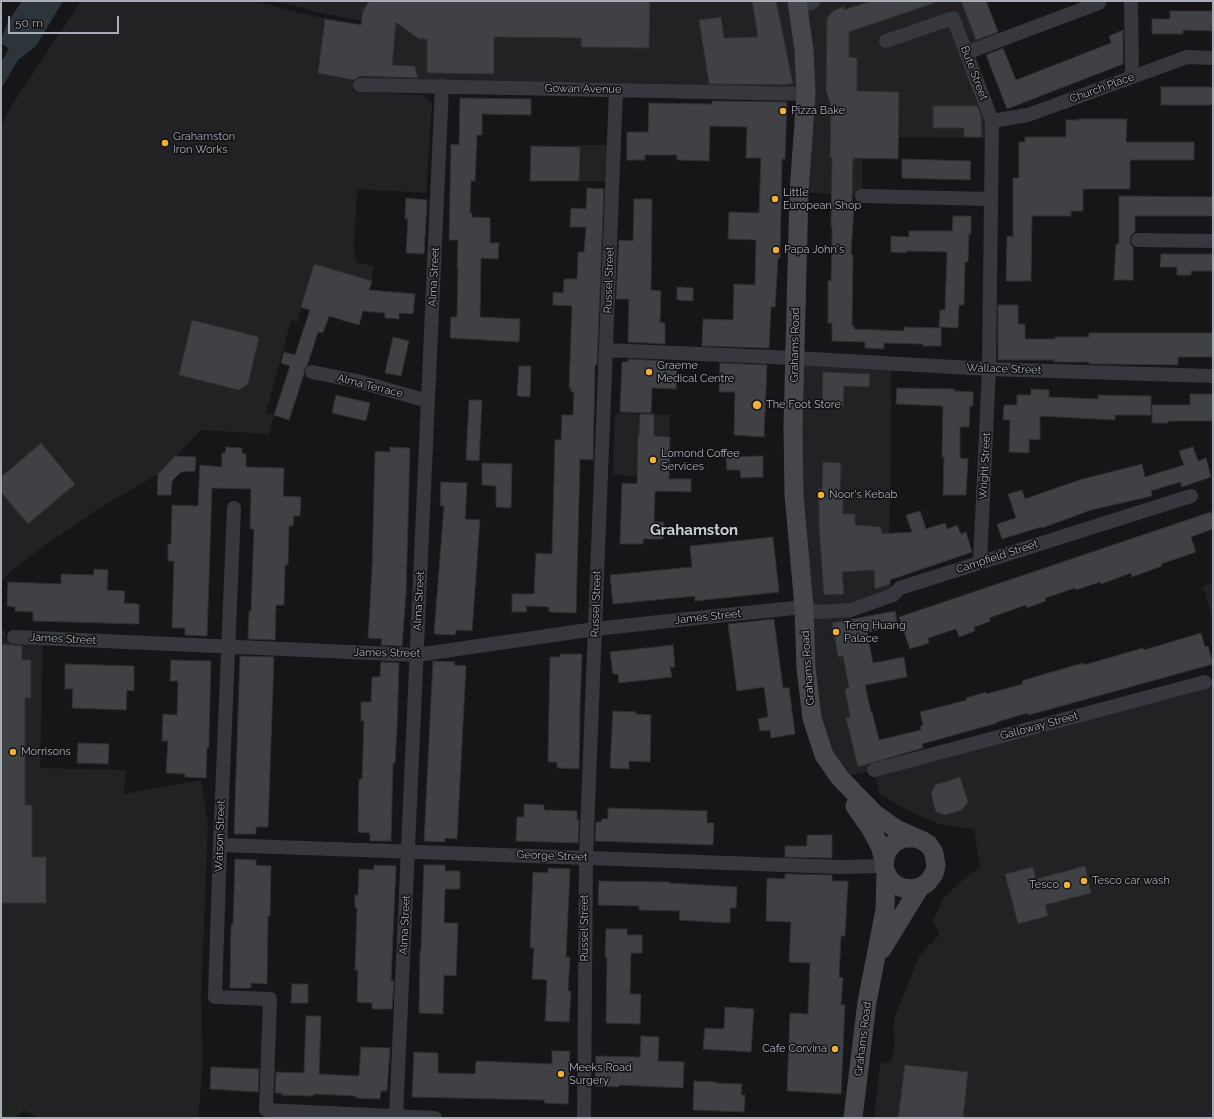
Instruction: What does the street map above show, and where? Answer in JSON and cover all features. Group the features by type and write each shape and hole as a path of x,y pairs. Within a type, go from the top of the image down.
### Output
{"main road":[{"name":"Grahams Road","path":"802,3 806,94 799,192 793,426 794,495 804,607 806,668 812,718 824,755 840,778 880,846 885,867 885,910 867,1002 852,1118"},
{"name":"Grahams Road","path":"840,778 875,814 896,829 914,838"},
{"path":"904,838 914,838 929,845 934,853 936,861 934,874 927,883 912,889 896,885 890,880 885,867 888,850 895,842 904,838"},
{"name":"Grahams Road","path":"876,961 887,939 920,887"}],"street":[{"path":"1131,1 1132,77"},
{"path":"966,53 1099,3"},
{"name":"Bute Street","path":"886,41 954,18 992,121 989,370"},
{"name":"Church Place","path":"992,121 1028,115 1187,57 1213,58"},
{"name":"Gowan Avenue","path":"360,85 806,94"},
{"name":"Alma Street","path":"396,1116 442,86"},
{"name":"Russel Street","path":"584,1118 586,858 616,90"},
{"path":"862,196 991,199"},
{"path":"1138,240 1213,241"},
{"name":"Wallace Street","path":"606,350 795,358 989,370 1213,376"},
{"name":"Wright Street","path":"980,562 989,370"},
{"name":"Alma Terrace","path":"312,372 357,381 428,401"},
{"name":"Campfield Street","path":"804,607 818,612 851,610 893,595 900,588 1192,496"},
{"name":"Watson Street","path":"234,508 215,997 270,999 266,1110 396,1116"},
{"name":"James Street","path":"14,636 417,655 595,629 804,607"},
{"name":"Galloway Street","path":"874,770 1205,682"},
{"name":"George Street","path":"220,845 885,867"},
{"path":"396,1116 434,1118"}],"shaded area":[{"path":"22,1 63,1 36,46 18,60 1,89 1,62 9,49 1,43 1,39 8,22"},
{"path":"81,1 253,1 325,19 318,73 353,79 353,91 422,95 432,103 426,193 357,189 354,247 356,262 373,267 372,281 359,325 301,308 298,322 291,320 266,413 274,415 269,434 201,430 158,474 97,510 44,546 9,573 1,582 1,127 10,108"},
{"path":"274,1 986,1 1001,40 967,53 992,138 898,137 898,159 862,158 862,196 799,192 806,94 367,81 361,77 356,68 362,21 325,14"},
{"path":"575,145 614,145 613,181 530,181 531,146 575,147"},
{"path":"795,358 891,363 889,534 891,555 890,584 893,595 851,610 862,690 873,738 874,770 840,778 812,718"},
{"path":"615,413 670,415 669,477 613,475"},
{"path":"1213,583 1213,620 1203,586"},
{"path":"1,630 5,630 5,640 43,641 40,768 126,770 124,794 201,780 208,824 201,999 203,1065 198,1118 40,1118 24,1110 1,1105"},
{"path":"1213,679 1213,1118 874,1118 880,1064 891,1062 895,1040 893,1030 895,1016 919,957 928,946 933,943 939,933 933,921 943,899 964,879 980,867 974,829 943,825 903,808 879,793 874,770"},
{"path":"1,1105 24,1110 15,1118 1,1118"}],"building":[{"path":"369,1 650,1 649,48 581,47 581,38 494,37 494,74 427,73 427,39 419,39 396,22 392,65 415,66 418,78 360,76 354,80 318,73 325,19 361,25 363,11"},
{"path":"752,1 776,1 793,84 709,84 699,20 721,17 724,38 758,37"},
{"path":"871,1 934,1 934,3 849,32 849,57 857,58 857,91 899,92 898,159 853,158 852,203 854,203 851,255 853,255 852,326 854,326 854,329 904,331 904,327 941,328 941,346 884,343 884,349 865,348 865,342 832,341 832,323 828,323 828,281 831,281 832,252 832,158 830,157 831,107 826,91 827,18 833,11 844,6 844,10"},
{"path":"961,1 986,1 998,32 976,40"},
{"path":"1170,11 1213,11 1213,31 1183,30 1183,34 1152,34 1152,19 1170,19"},
{"path":"1123,30 1123,64 1007,109 986,55 1003,48 1016,80 1111,43 1109,36"},
{"path":"1161,87 1213,87 1213,105 1161,105"},
{"path":"460,98 531,99 531,115 482,114 482,135 477,135 475,181 471,181 470,213 472,213 472,217 490,218 490,243 499,243 498,259 481,258 480,317 520,319 519,342 450,338 451,317 457,317 458,267 458,240 449,240 451,144 459,145"},
{"path":"712,101 787,102 785,159 782,159 780,258 778,258 775,307 771,307 769,348 702,346 703,319 733,320 734,284 755,285 756,240 728,239 729,212 759,213 761,158 746,158 747,127 710,126 709,161 677,160 677,155 645,155 645,160 627,160 627,132 648,132 649,103 712,104"},
{"path":"933,106 977,106 981,115 982,137 964,137 964,128 933,128"},
{"path":"1127,119 1126,142 1194,142 1194,160 1130,160 1130,189 1083,189 1083,211 1071,211 1071,216 1032,216 1031,281 1006,281 1007,236 1013,237 1013,178 1019,178 1019,142 1025,142 1025,137 1066,137 1066,120"},
{"path":"531,146 580,147 579,181 530,181"},
{"path":"902,159 971,161 970,180 902,178"},
{"path":"587,188 604,189 597,365 595,365 593,460 580,459 576,613 549,612 549,607 526,606 527,612 512,612 512,594 534,594 536,553 552,554 555,440 561,440 562,415 573,415 574,392 571,392 571,388 569,388 572,306 553,305 553,292 563,293 564,279 577,279 578,252 584,252 586,227 570,227 571,208 586,209"},
{"path":"1119,196 1213,197 1213,216 1135,216 1135,232 1131,235 1130,240 1130,244 1133,247 1133,280 1114,280 1116,244 1119,244"},
{"path":"406,198 427,200 424,254 406,253 408,219 405,219"},
{"path":"634,199 652,199 651,290 661,291 660,322 665,323 665,344 628,342 629,299 616,299 619,240 633,241"},
{"path":"953,216 971,216 968,262 965,262 964,305 959,305 958,328 939,327 940,310 945,310 947,252 891,252 891,236 909,237 909,231 952,231"},
{"path":"1161,254 1213,254 1213,271 1191,271 1191,275 1177,275 1177,267 1160,267"},
{"path":"314,264 372,281 369,290 415,294 413,314 399,313 399,319 385,318 385,313 363,311 359,325 329,316 323,333 318,332 307,366 304,370 289,420 274,415 290,366 281,363 284,352 295,355 310,310 301,307"},
{"path":"677,287 693,288 693,301 677,300"},
{"path":"998,305 1018,305 1018,324 1025,324 1025,339 1089,337 1089,333 1213,333 1213,357 1178,357 1178,365 1089,364 1089,362 1054,362 1055,360 998,360"},
{"path":"192,320 259,337 248,384 239,390 179,375"},
{"path":"393,337 409,341 401,376 385,373"},
{"name":"Graeme Medical Centre","path":"628,359 664,361 664,363 677,364 676,389 652,388 651,413 620,412 622,362 628,362"},
{"path":"720,363 767,365 764,437 734,435 735,392 719,392"},
{"path":"519,366 531,366 530,397 517,396"},
{"path":"823,372 870,374 869,387 844,386 843,407 822,406"},
{"path":"897,388 954,389 954,391 973,392 973,406 970,406 969,427 960,427 960,458 968,459 966,495 943,495 943,406 896,404"},
{"path":"1031,389 1049,390 1049,397 1098,399 1098,395 1151,396 1151,415 1115,415 1115,420 1040,416 1040,440 1029,439 1029,453 1009,452 1010,420 1003,420 1004,405 1017,405 1017,395 1031,395"},
{"path":"1190,394 1213,394 1213,421 1168,421 1168,423 1152,423 1152,405 1190,405"},
{"path":"336,395 370,403 366,421 332,413"},
{"path":"469,400 482,400 479,461 466,460"},
{"path":"640,414 654,414 654,436 670,437 669,479 691,479 691,492 655,491 654,522 664,522 663,539 643,539 643,544 620,544 622,483 637,484"},
{"path":"41,443 75,484 28,524 1,492 1,477"},
{"path":"226,447 242,448 242,453 246,454 246,467 284,468 283,496 301,497 300,516 294,516 293,526 289,526 288,565 285,565 284,605 276,605 275,640 248,639 249,611 251,611 254,529 250,529 251,489 212,488 207,636 185,635 185,628 172,628 174,561 168,561 168,544 171,544 172,505 198,506 200,465 222,467 222,453 225,453"},
{"path":"390,447 410,448 406,594 402,646 381,645 382,639 368,638 372,571 375,451 390,452"},
{"path":"1193,447 1198,461 1206,458 1211,477 1182,487 1180,482 1151,491 1152,496 1091,510 1042,528 1041,527 1002,539 997,524 1016,518 1008,494 1022,490 1025,499 1079,480 1142,464 1145,477 1184,465 1179,451"},
{"path":"175,456 196,457 195,471 181,472 172,481 171,495 157,495 158,474"},
{"path":"763,456 763,477 741,478 740,470 727,470 726,457"},
{"path":"823,462 841,463 840,492 843,493 843,514 855,514 855,525 881,527 882,534 912,532 906,515 920,511 926,529 945,523 947,529 957,525 961,534 966,532 972,552 890,580 890,584 875,589 874,570 842,572 844,594 824,595 819,528 819,489 822,489"},
{"path":"482,463 512,464 511,508 496,507 496,486 482,485"},
{"path":"441,482 467,483 465,519 480,520 472,631 456,630 455,635 434,634 444,506 440,506"},
{"path":"1211,512 1213,529 1191,537 1196,552 1161,564 1162,566 1132,577 1131,573 1101,584 1100,582 1076,590 1075,588 1045,598 1046,601 1027,608 1026,605 989,618 991,621 974,627 975,631 959,637 956,629 928,638 929,643 910,649 899,617"},
{"path":"773,537 779,592 695,601 695,596 613,604 610,575 692,567 690,546"},
{"path":"94,569 108,570 107,590 125,591 124,603 139,604 139,624 33,621 33,612 15,611 15,607 7,606 8,582 61,584 61,574 94,575"},
{"path":"895,611 898,626 867,632 873,663 904,657 907,677 865,685 879,740 921,730 920,726 923,725 920,712 967,700 966,698 986,692 986,694 1023,684 1022,681 1083,663 1084,665 1143,648 1144,650 1201,633 1205,647 1208,646 1213,664 1029,715 1028,713 1017,716 922,744 923,748 858,767 846,718 850,717 845,689 849,688 843,656 838,657 832,623"},
{"path":"774,619 783,688 789,688 795,734 771,738 770,730 760,731 758,719 768,717 764,687 737,691 728,624"},
{"name":"Morrisons","path":"1,644 22,646 22,660 31,660 31,698 25,698 25,805 32,805 32,857 46,857 46,903 1,903"},
{"path":"673,645 675,667 670,667 672,677 619,683 618,674 613,674 610,652"},
{"path":"560,654 582,654 579,769 557,768 557,762 548,762 550,657 560,657"},
{"path":"240,656 274,657 268,827 256,827 256,834 234,834"},
{"path":"171,660 211,661 209,747 207,747 206,778 185,777 185,774 166,773 168,741 162,741 163,714 177,715 178,681 170,681"},
{"path":"433,661 455,662 454,665 466,666 457,839 445,838 445,842 424,841"},
{"path":"381,662 399,663 395,763 393,763 391,841 370,841 370,833 358,832 359,779 362,779 364,721 361,721 361,702 371,702 372,677 380,677"},
{"path":"65,664 134,666 134,691 127,690 126,710 72,708 73,689 65,689"},
{"path":"613,711 636,712 636,714 651,715 650,762 629,761 629,769 610,768"},
{"path":"78,743 109,744 108,764 77,763"},
{"path":"960,777 968,802 962,810 945,815 936,812 931,794 935,785"},
{"path":"524,804 544,805 544,810 577,811 577,820 579,820 578,843 516,841 517,817 524,817"},
{"path":"608,808 707,811 707,823 714,823 713,845 595,841 596,822 601,822 602,819 608,819"},
{"path":"807,835 832,835 832,858 785,857 785,846 807,846"},
{"path":"235,859 256,860 256,865 271,866 270,916 268,916 267,984 251,983 251,988 230,988 231,925 233,925"},
{"path":"374,865 396,866 391,981 394,981 392,1009 372,1009 372,1003 357,1002 358,970 355,970 357,908 355,908 355,895 358,895 359,869 374,870"},
{"path":"424,865 445,865 445,871 460,871 460,889 445,889 444,923 458,923 456,976 444,975 443,1014 419,1013"},
{"path":"1085,866 1091,893 1045,905 1048,916 1018,924 1005,874 1033,867 1036,879"},
{"path":"548,868 570,869 566,957 570,957 568,991 571,991 569,1022 545,1021 547,980 532,979 534,948 530,948 533,872 548,873"},
{"path":"785,874 832,875 832,881 848,881 845,936 841,936 839,977 843,978 841,1005 845,1005 841,1094 787,1091 790,1013 808,1014 810,963 789,962 791,922 766,921 767,878 785,879"},
{"path":"599,881 670,882 669,883 737,887 736,908 730,908 730,923 679,920 680,911 639,910 639,906 598,905"},
{"path":"606,929 627,929 627,935 642,935 642,953 631,953 630,994 641,994 640,1024 606,1023"},
{"path":"292,984 308,984 308,1003 291,1003"},
{"path":"725,1007 754,1009 751,1052 703,1049 705,1028 724,1029"},
{"path":"306,1016 321,1016 319,1074 359,1076 361,1047 390,1048 387,1091 381,1091 380,1099 356,1098 356,1096 313,1094 313,1096 281,1095 282,1093 275,1093 276,1072 304,1073"},
{"path":"641,1036 659,1037 658,1061 684,1062 683,1088 619,1085 619,1087 595,1086 596,1056 640,1057"},
{"path":"552,1051 570,1051 568,1104 544,1103 545,1100 412,1097 414,1052 438,1053 438,1073 475,1074 476,1061 552,1064"},
{"path":"905,1065 968,1072 963,1118 898,1118"},
{"path":"211,1067 259,1069 258,1092 210,1089"},
{"path":"694,1081 742,1084 741,1095 745,1095 744,1112 693,1110"}],"place":[{"name":"Pizza Bake","path":"783,111"},
{"name":"Grahamston Iron Works","path":"165,143"},
{"name":"Little European Shop","path":"775,199"},
{"name":"Papa John's","path":"776,250"},
{"name":"Graeme Medical Centre","path":"649,372"},
{"name":"The Foot Store","path":"757,405"},
{"name":"Lomond Coffee Services","path":"653,460"},
{"name":"Noor's Kebab","path":"821,495"},
{"name":"Teng Huang Palace","path":"836,632"},
{"name":"Morrisons","path":"13,752"},
{"name":"Tesco car wash","path":"1084,881"},
{"name":"Tesco","path":"1067,885"},
{"name":"Cafe Corvina","path":"835,1049"},
{"name":"Meeks Road Surgery","path":"561,1074"}],"district":[{"name":"Grahamston","path":"694,530"}]}
